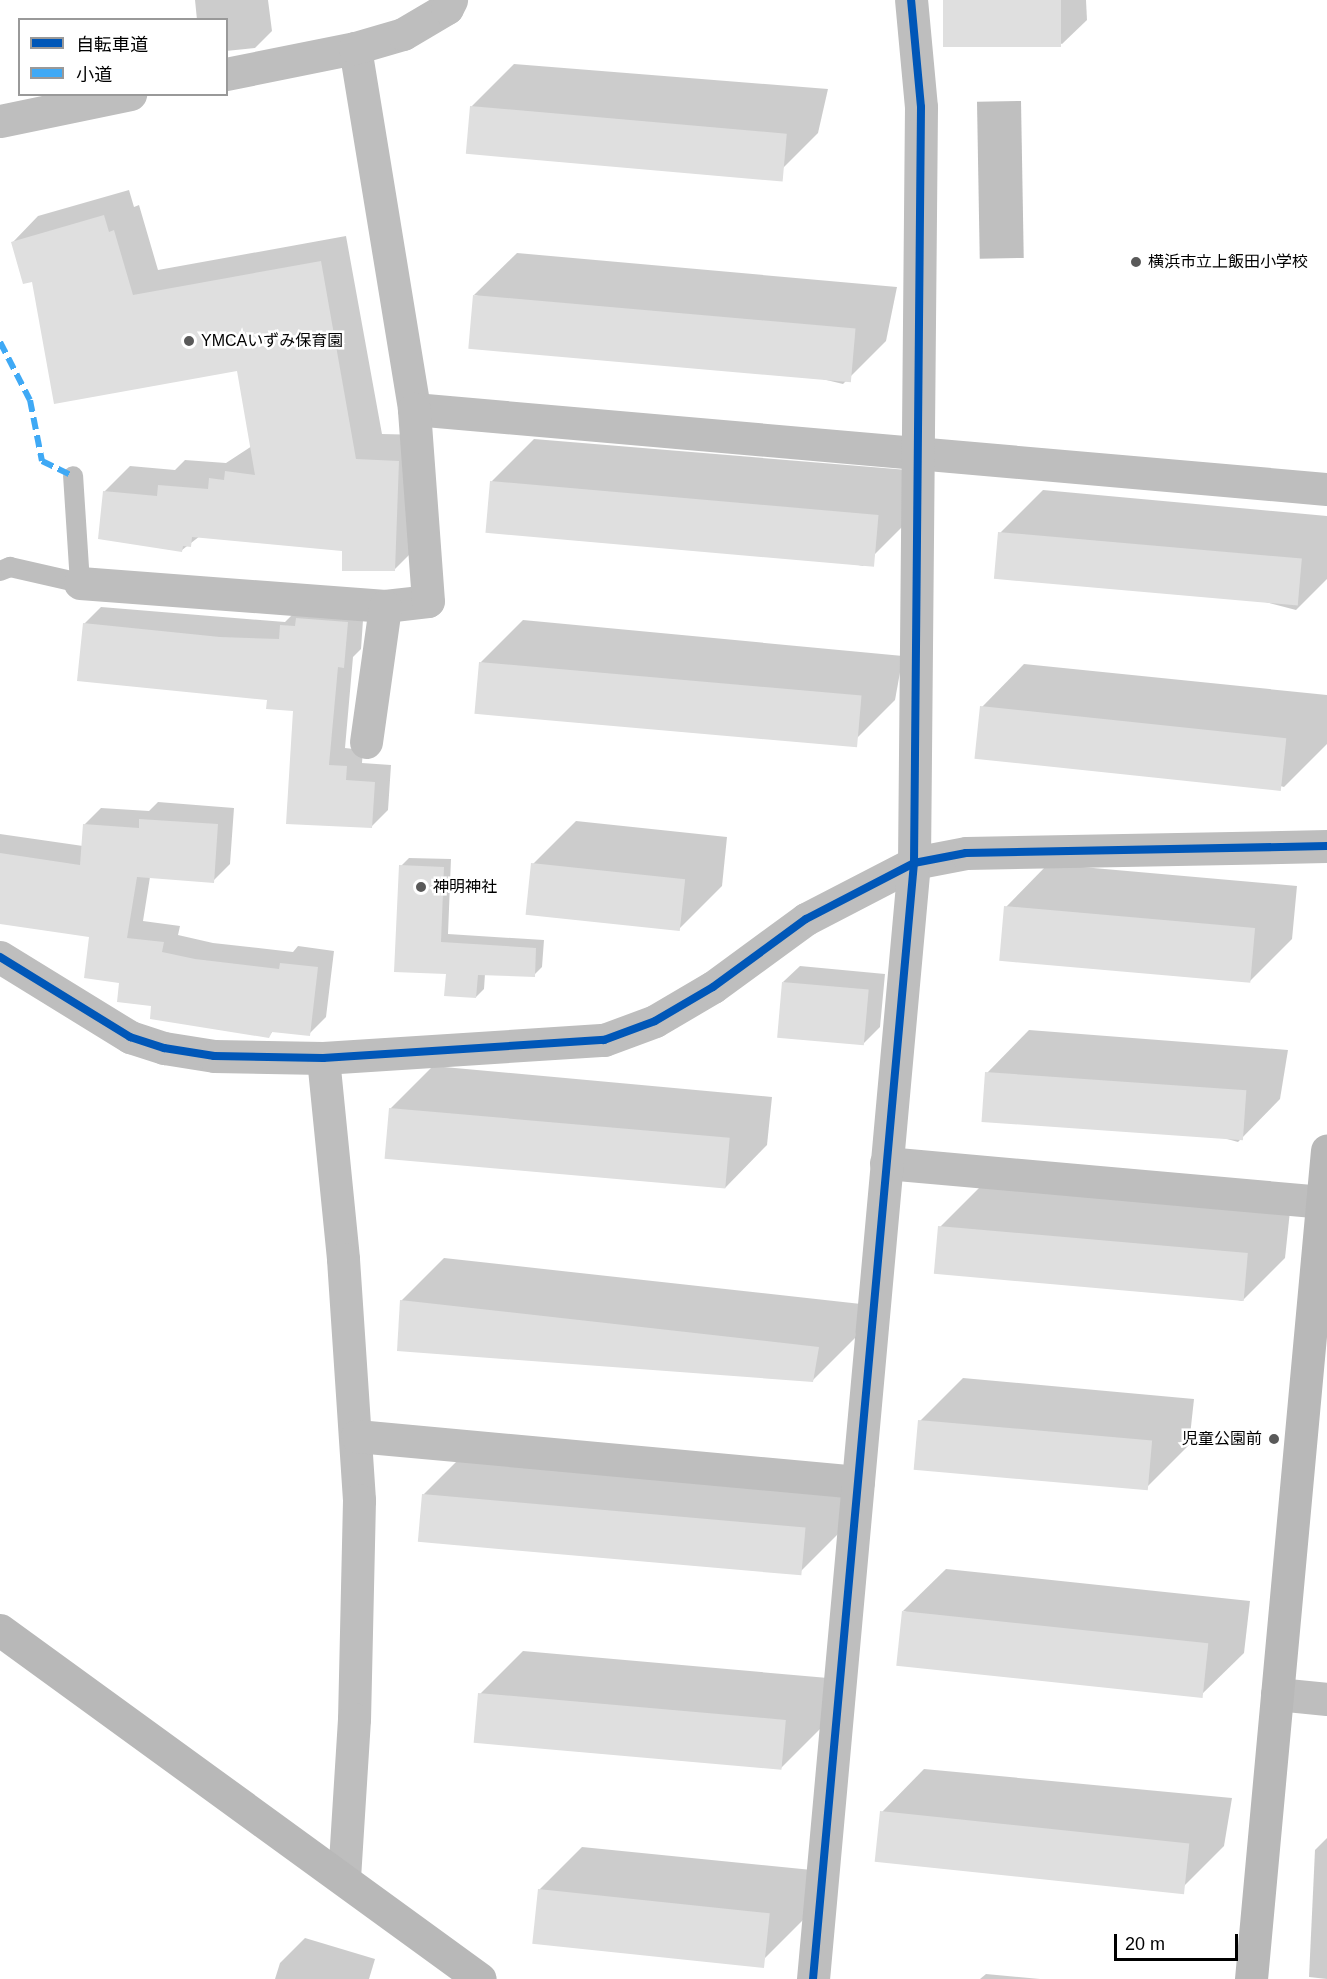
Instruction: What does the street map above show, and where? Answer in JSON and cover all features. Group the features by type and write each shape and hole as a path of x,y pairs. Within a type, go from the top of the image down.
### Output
{"street":[{"path":"228,74 355,48 404,34 447,8 451,0"},
{"path":"813,1979 914,863 921,107 911,0"},
{"path":"80,583 385,606 428,601 414,409 355,48"},
{"path":"0,122 121,96"},
{"path":"414,409 1327,489"},
{"path":"366,742 385,606"},
{"path":"0,957 130,1037 164,1048 214,1056 322,1058 604,1040 655,1021 713,987 806,919 914,863 966,853 1327,846"},
{"path":"322,1058 357,1436 354,1719 344,1879"},
{"path":"1251,1979 1327,1150"},
{"path":"886,1163 1322,1202"},
{"path":"357,1436 858,1482"},
{"path":"0,1630 480,1979"},
{"path":"1277,1694 1327,1699"}],"lane":[{"path":"0,571 10,567 80,583 73,476"}],"shaded area":[{"path":"1021,101 1024,258 980,259 977,102"}],"building":[{"path":"943,0 1061,0 1061,47 943,47"},
{"path":"470,106 787,134 783,182 466,154"},
{"path":"104,215 109,232 114,230 133,295 321,261 356,459 399,461 395,571 342,571 342,551 192,537 191,547 183,546 182,552 98,539 103,491 157,496 158,485 208,489 209,478 224,480 225,471 255,475 237,371 54,404 32,282 23,284 11,242"},
{"path":"473,295 856,328 851,382 468,349"},
{"path":"490,481 879,515 874,567 485,533"},
{"path":"998,532 1302,559 1298,605 994,579"},
{"path":"296,618 348,622 344,668 338,667 329,765 347,766 346,780 375,782 372,828 286,824 293,711 266,709 267,700 77,681 83,623 220,637 279,639 280,625 295,626"},
{"path":"479,662 862,695 857,747 474,714"},
{"path":"980,706 1286,738 1281,791 974,759"},
{"path":"139,819 218,824 214,883 137,877 127,938 164,942 162,952 195,959 279,969 280,963 318,967 310,1036 272,1032 269,1038 150,1019 151,1006 117,1002 119,983 84,978 89,937 0,924 0,853 80,865 83,824 139,828"},
{"path":"531,863 685,879 680,931 526,915"},
{"path":"399,865 444,867 441,942 536,948 535,977 478,975 476,998 444,996 446,974 394,972"},
{"path":"1004,906 1255,928 1250,983 999,961"},
{"path":"782,982 869,990 864,1045 777,1038"},
{"path":"985,1072 1246,1090 1243,1140 982,1122"},
{"path":"389,1108 730,1138 725,1189 385,1159"},
{"path":"938,1226 1248,1253 1244,1301 934,1274"},
{"path":"400,1300 819,1347 813,1382 397,1351"},
{"path":"918,1420 1152,1440 1148,1490 914,1470"},
{"path":"422,1494 806,1528 801,1575 418,1542"},
{"path":"902,1611 1208,1643 1203,1698 896,1666"},
{"path":"478,1693 786,1720 781,1770 474,1743"},
{"path":"880,1811 1189,1844 1184,1894 875,1862"},
{"path":"538,1889 770,1913 764,1968 532,1944"}],"marked path":[{"path":"0,342 30,400 42,461 73,476"}],"cycle path":[{"path":"813,1979 914,863 921,107 911,0"},
{"path":"0,957 130,1037 164,1048 214,1056 323,1058 604,1040 655,1021 713,987 806,919 914,863 966,853 1327,846"}],"place":[{"name":"横浜市立上飯田小学校","path":"1136,262"},
{"name":"YMCAいずみ保育園","path":"189,341"},
{"name":"神明神社","path":"421,887"},
{"name":"児童公園前","path":"1274,1439"}]}
